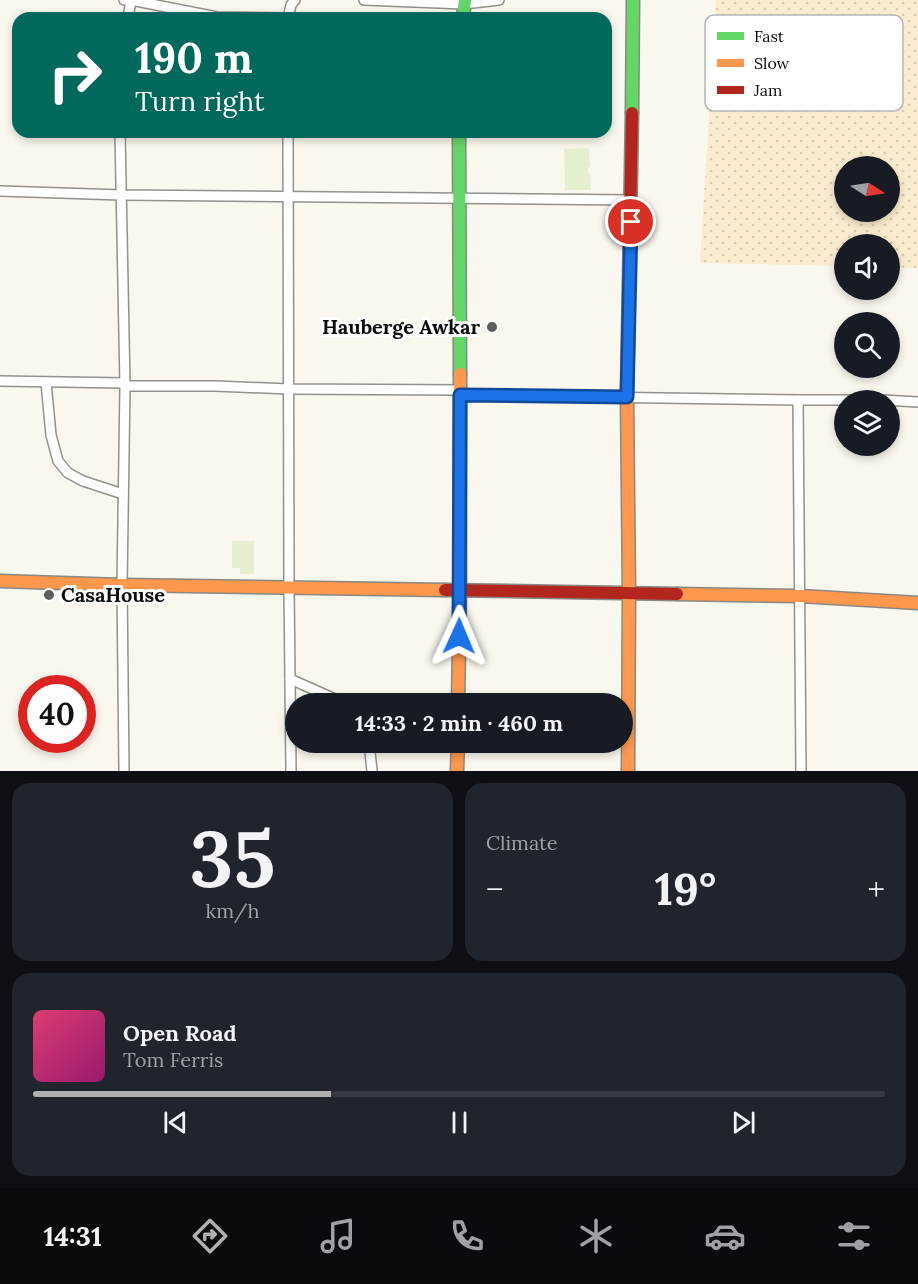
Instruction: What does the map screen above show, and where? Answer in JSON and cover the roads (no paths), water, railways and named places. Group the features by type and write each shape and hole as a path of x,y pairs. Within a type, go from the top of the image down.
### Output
{"street":[{"path":"124,0 192,12"},
{"path":"364,0 465,2 500,0"},
{"path":"628,771 627,397 632,200 633,0"},
{"path":"120,138 125,385 122,585 124,771"},
{"path":"288,138 288,588 291,771"},
{"path":"458,693 459,138"},
{"path":"0,191 121,195 632,200"},
{"path":"0,381 918,402"},
{"path":"46,382 51,435 58,461 68,473 82,482 123,494"},
{"path":"798,400 801,771"},
{"path":"0,581 800,596 918,603"},
{"path":"290,679 322,693"},
{"path":"370,753 372,771"},
{"path":"457,771 458,753"}],"place":[{"name":"Hauberge Awkar","path":"492,327"},
{"name":"CasaHouse","path":"49,595"}]}
